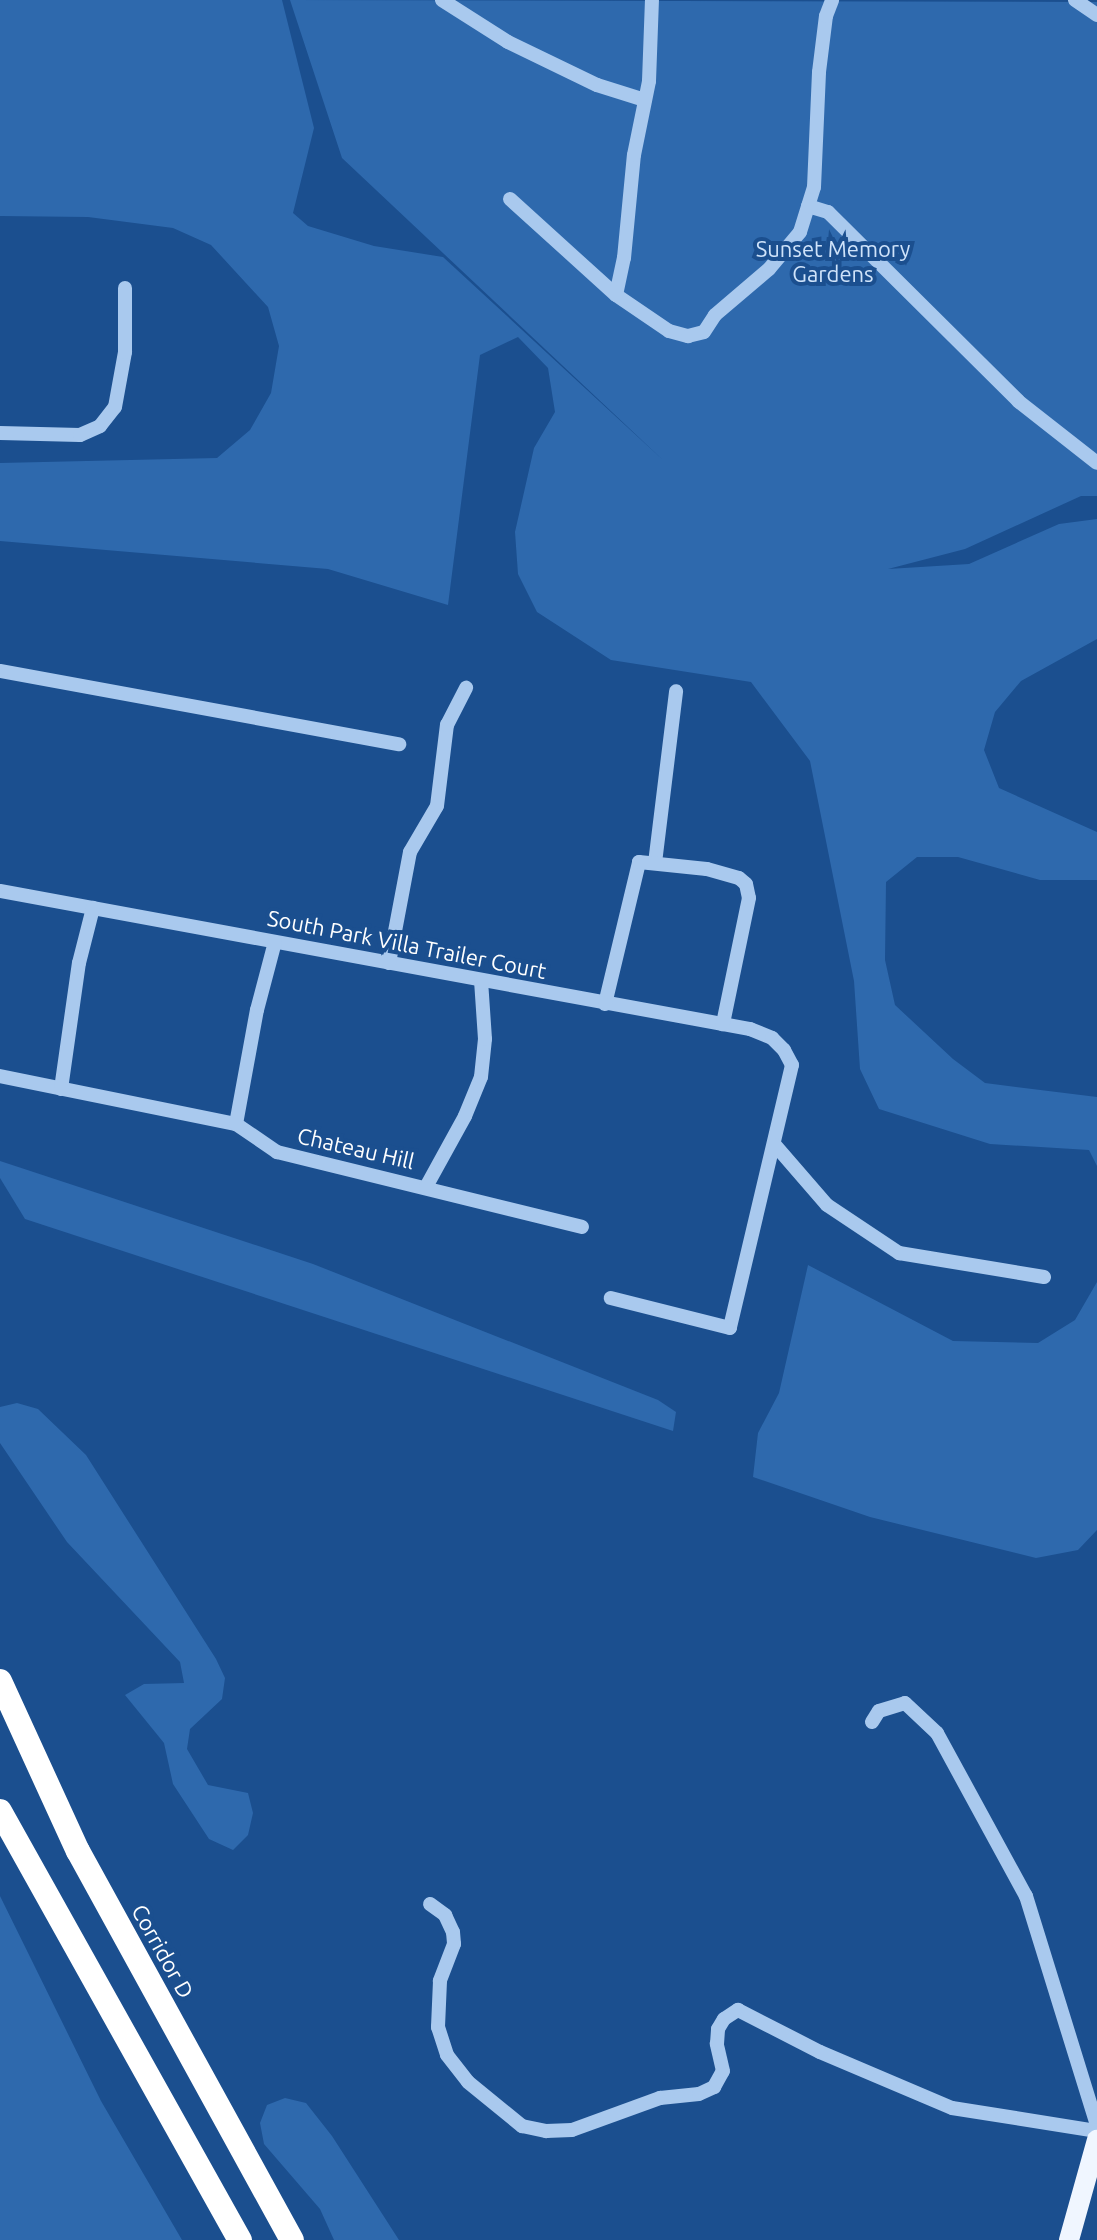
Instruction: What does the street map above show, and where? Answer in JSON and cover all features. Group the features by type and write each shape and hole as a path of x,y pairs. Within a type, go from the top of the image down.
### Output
{"highway":[{"name":"Corridor D","path":"0,1681 78,1851 292,2240"},
{"path":"0,1811 240,2240"}],"main road":[{"path":"1069,2240 1097,2140"}],"street":[{"path":"442,0 508,42 597,85 645,100"},
{"path":"616,295 624,258 634,155 645,100 652,0"},
{"path":"510,199 616,295 669,331 688,336 704,332 715,315 769,269 800,232 814,187 819,72 826,16 832,0"},
{"path":"1075,0 1097,15"},
{"path":"808,206 828,212 1018,401 1097,463"},
{"path":"0,433 80,435 100,426 115,407 125,352 125,288"},
{"path":"0,671 399,744"},
{"path":"389,963 410,852 437,806 447,725 466,688"},
{"path":"655,863 676,691"},
{"path":"605,1004 639,862 707,869 739,878 746,884 749,898 723,1024"},
{"name":"South Park Villa Trailer Court","path":"0,891 750,1029 772,1038 784,1050 792,1065 775,1145"},
{"path":"61,1089 79,963 93,908"},
{"path":"236,1124 257,1010 275,942"},
{"name":"Chateau Hill","path":"426,1187 465,1116 481,1077 485,1039 481,980"},
{"name":"Chateau Hill","path":"0,1076 236,1124 277,1152 426,1187 458,1200 582,1227"},
{"path":"775,1145 827,1205 899,1253 1044,1277"},
{"path":"611,1298 730,1328 775,1145"},
{"path":"872,1722 879,1711 905,1703 937,1733 1026,1896 1097,2125"},
{"path":"430,1904 445,1915 453,1932 454,1944 440,1981 438,2027 447,2055 468,2082 522,2126 546,2131 572,2130 660,2098 699,2094 714,2087 723,2071 717,2044 718,2029 724,2019 738,2010 820,2052 952,2108 1097,2131"}],"green space":[{"name":"Sunset Memory Gardens","path":"0,0 282,0 314,128 293,213 308,226 374,246 443,257 664,461 342,158 290,0 1097,2 1097,496 1081,496 965,549 888,569 969,564 1059,524 1097,519 1097,639 1021,681 995,712 984,750 999,788 1097,832 1097,880 1040,880 958,857 917,857 886,882 885,960 895,1005 953,1059 985,1083 1097,1097 1097,1166 1089,1150 990,1144 879,1109 860,1069 854,981 810,761 751,682 611,660 537,612 518,574 515,532 534,448 555,412 548,368 518,337 480,355 448,605 328,569 0,541 0,463 217,458 250,430 271,393 279,346 268,307 211,245 173,228 88,217 0,216"},
{"path":"0,1161 313,1264 658,1400 676,1412 673,1431 25,1219 0,1178"},
{"path":"808,1265 953,1341 1038,1343 1075,1320 1097,1282 1097,1530 1078,1550 1036,1558 870,1517 753,1477 758,1433 779,1393"},
{"path":"17,1403 38,1409 86,1455 216,1659 225,1678 222,1699 190,1729 187,1749 208,1785 248,1793 253,1813 248,1835 233,1850 209,1839 173,1784 164,1743 125,1695 144,1684 184,1683 180,1662 67,1542 0,1443 0,1407"},
{"path":"0,1896 101,2101 182,2240 0,2240"},
{"path":"285,2098 306,2103 332,2136 399,2240 334,2240 320,2209 264,2144 260,2123 267,2105"}]}
